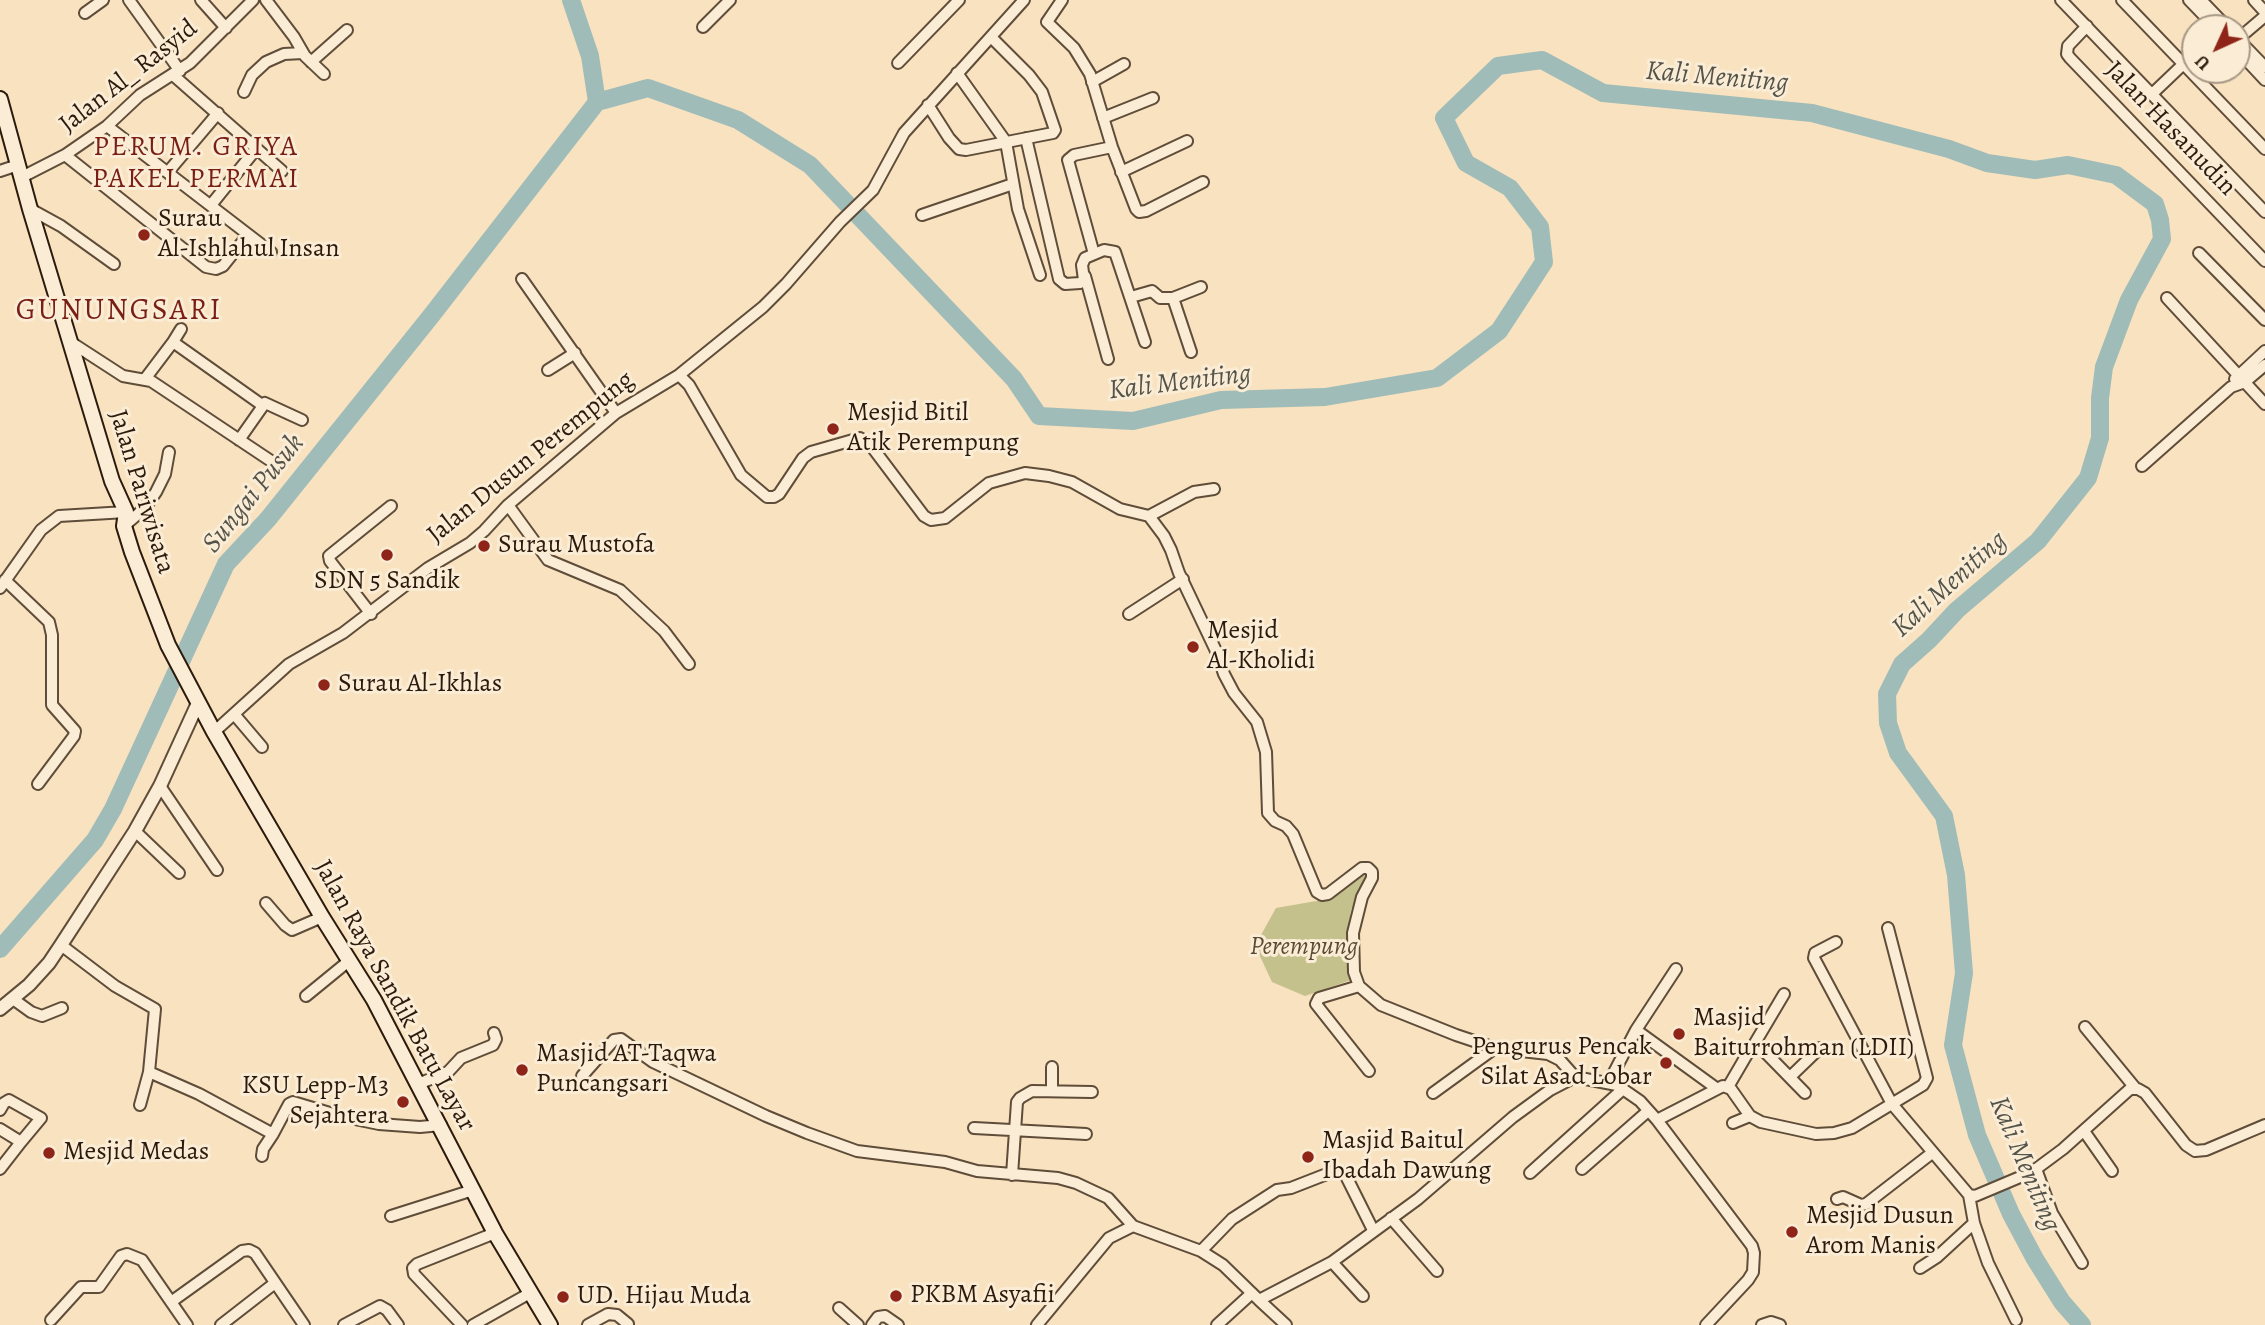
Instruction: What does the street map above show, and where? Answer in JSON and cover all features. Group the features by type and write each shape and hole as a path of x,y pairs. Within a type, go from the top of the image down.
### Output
{"main road":[{"name":"Jalan Pariwisata","path":"0,99 2,118 125,519 139,575 168,645 192,693"},
{"name":"Jalan Raya Sandik Batu Layar","path":"192,693 382,1015 495,1233 550,1325"}],"street":[{"path":"85,13 103,0"},
{"path":"129,0 177,73 282,171"},
{"path":"201,0 226,28"},
{"name":"Jalan Al_ Rasyid","path":"0,171 20,171 65,155 107,126 140,95 177,73 200,55 253,0"},
{"path":"266,0 307,57 324,74"},
{"path":"703,27 730,0"},
{"path":"898,63 959,0"},
{"name":"Jalan Dusun Perempung","path":"214,732 290,663 370,614 428,568 484,531 508,505 616,413 679,375 764,307 840,222 873,190 904,133 1024,0"},
{"path":"1062,0 1047,22 1074,48 1086,66 1133,206 1139,212 1146,211 1203,182"},
{"path":"2061,0 2265,212"},
{"path":"2122,0 2181,62"},
{"path":"2189,0 2202,14"},
{"path":"2201,0 2214,14"},
{"path":"2251,28 2265,14 2254,0"},
{"name":"Jalan Hasanudin","path":"2087,26 2068,46 2067,54 2070,58 2265,261"},
{"path":"244,92 252,75 266,62 284,54 307,57 347,30"},
{"path":"928,105 959,149 966,150 1052,134 1055,131 1042,92 990,37"},
{"path":"2251,54 2265,67"},
{"path":"2251,61 2265,80"},
{"path":"1092,82 1124,64"},
{"path":"2152,94 2181,66"},
{"path":"957,73 1006,142 1018,209 1040,275"},
{"path":"2202,84 2265,149"},
{"path":"1103,118 1153,98"},
{"path":"168,172 218,113"},
{"path":"107,126 271,252"},
{"path":"1026,138 1059,279 1065,284 1080,283 1085,276"},
{"path":"1121,172 1187,142"},
{"path":"1094,254 1068,160 1074,155 1112,147"},
{"path":"211,205 256,149"},
{"path":"65,155 206,267 216,269 223,266 247,236"},
{"path":"922,215 1013,184"},
{"path":"30,209 61,226 114,264"},
{"path":"1108,359 1085,276 1083,260 1094,254 1104,250 1115,252 1145,342"},
{"path":"2199,253 2265,320"},
{"path":"522,279 616,413"},
{"path":"1131,297 1152,291 1160,298 1173,299 1202,287"},
{"path":"2167,298 2265,404"},
{"path":"1173,299 1191,352"},
{"path":"145,379 181,330"},
{"path":"69,341 123,376 155,383 274,463"},
{"path":"173,342 262,405"},
{"path":"2141,466 2241,378 2265,351"},
{"path":"548,370 575,353"},
{"path":"2241,378 2265,365"},
{"path":"679,375 688,385 741,475 769,498 779,494 803,458 811,452 860,438 869,443 925,516 931,520 945,518 989,483 1025,473 1072,482 1120,509 1149,516 1164,536 1224,674 1234,693 1252,713 1261,732 1266,752 1269,815 1289,828 1293,834 1316,891 1322,895 1328,894 1362,868 1368,868 1373,873 1362,897 1353,933 1354,972 1359,986 1381,1006 1495,1048 1548,1054 1560,1060 1575,1077"},
{"path":"239,440 262,405 267,403 302,420"},
{"path":"38,784 75,731 52,705 49,622 3,584 41,530 59,516 125,519 145,508 165,474 169,452"},
{"path":"1149,516 1194,492 1214,489"},
{"path":"508,505 548,560 620,590 664,631 689,664"},
{"path":"370,614 329,556 391,506"},
{"path":"1129,614 1183,579"},
{"path":"0,1009 37,976 61,945 135,831 160,786 192,693"},
{"path":"234,714 262,747"},
{"path":"160,786 217,870"},
{"path":"135,831 179,873"},
{"path":"266,903 292,930 322,917"},
{"path":"1636,1030 1722,1087 1750,1116 1761,1122 1798,1132 1825,1134 1852,1128 1923,1085 1927,1078 1888,928"},
{"path":"1836,942 1815,953 1814,958 1892,1104 1932,1153 1973,1195 1973,1223 1988,1264 2017,1320"},
{"path":"61,945 115,986 155,1010 149,1072 140,1105"},
{"path":"306,996 350,960"},
{"path":"1609,1082 1636,1030 1676,969"},
{"path":"1359,986 1319,999 1316,1004 1369,1071"},
{"path":"1657,1120 1722,1087 1752,1048 1784,994"},
{"path":"13,999 31,1012 42,1016 62,1008"},
{"path":"2085,1027 2136,1089 2145,1093 2186,1145 2195,1151 2206,1150 2265,1125"},
{"path":"418,1084 448,1072 461,1058 493,1045 496,1040 494,1033"},
{"path":"582,1076 614,1041 621,1039 653,1062 693,1082 766,1116 857,1151 945,1162 977,1171 1058,1178 1091,1189 1114,1203 1133,1226 1201,1251 1223,1265 1286,1325"},
{"path":"1433,1093 1495,1048"},
{"path":"1752,1048 1762,1049 1805,1093"},
{"path":"1790,1077 1820,1048"},
{"path":"1052,1067 1052,1091"},
{"path":"149,1072 199,1094 273,1134"},
{"path":"1217,1325 1256,1296 1332,1262 1418,1199 1513,1117 1550,1090 1575,1077 1609,1082 1623,1089 1648,1111 1752,1246 1753,1272 1706,1325"},
{"path":"1530,1173 1623,1089"},
{"path":"1973,1195 2034,1170 2084,1131 2125,1092 2136,1089"},
{"path":"1012,1175 1017,1102 1020,1098 1032,1091 1092,1092"},
{"path":"0,1110 5,1101 10,1100 41,1118 0,1168"},
{"path":"262,1156 263,1149 289,1104 293,1102 379,1124 420,1127 441,1125"},
{"path":"1582,1169 1648,1111"},
{"path":"1733,1123 1750,1116"},
{"path":"974,1128 1086,1134"},
{"path":"0,1129 21,1142"},
{"path":"2084,1131 2112,1171"},
{"path":"1837,1199 1843,1197 1861,1205 1866,1204 1932,1153"},
{"path":"2034,1170 2052,1213 2082,1263"},
{"path":"1201,1251 1232,1219 1277,1191 1332,1172 1344,1172 1373,1230"},
{"path":"391,1216 473,1190"},
{"path":"1391,1218 1437,1270"},
{"path":"1920,1268 1937,1257 1973,1223"},
{"path":"1037,1325 1109,1238 1133,1226"},
{"path":"462,1325 414,1274 413,1268 417,1264 495,1233"},
{"path":"168,1297 242,1251 249,1250 254,1252 301,1324"},
{"path":"51,1320 81,1287 99,1287 124,1254 127,1254 142,1260 187,1325"},
{"path":"1332,1262 1363,1296"},
{"path":"221,1325 275,1283"},
{"path":"473,1325 530,1293"},
{"path":"346,1325 380,1306 387,1310 398,1325"},
{"path":"839,1308 858,1325"},
{"path":"588,1325 608,1314 617,1315 628,1324"},
{"path":"872,1325 878,1317 885,1316 898,1325"},
{"path":"1762,1325 1771,1322 1780,1325"}],"green space":[{"name":"Perempung","path":"1365,872 1368,875 1351,910 1347,935 1351,980 1305,996 1272,982 1252,939 1261,935 1276,908 1328,899"}],"waterway":[{"name":"Kali Meniting","path":"571,0 590,56 597,102 648,88 738,120 810,165 1014,379 1039,416 1133,421 1221,400 1325,397 1437,378 1499,331 1544,262 1540,227 1510,188 1466,163 1444,118 1498,66 1542,60 1603,93 1812,113 1949,149 1987,163 2035,170 2068,165 2116,175 2155,204 2162,239 2129,300 2104,367 2100,398 2100,438 2088,478 2038,541 1957,610 1902,664 1887,694 1888,723 1898,753 1944,816 1956,875 1964,973 1953,1045 1977,1135 2011,1214 2035,1259 2062,1302 2082,1325"},
{"name":"Sungai Pusuk","path":"0,949 95,840 113,809 226,564 268,519 431,316 597,102"}],"place":[{"name":"Surau Al-Ishlahul Insan","path":"144,235"},
{"name":"Mesjid Bitil Atik Perempung","path":"833,429"},
{"name":"Surau Mustofa","path":"484,546"},
{"name":"SDN 5 Sandik","path":"387,555"},
{"name":"Mesjid Al-Kholidi","path":"1193,647"},
{"name":"Surau Al-Ikhlas","path":"324,685"},
{"name":"Masjid Baiturrohman (LDII)","path":"1679,1034"},
{"name":"Pengurus Pencak Silat Asad Lobar","path":"1666,1063"},
{"name":"Masjid AT-Taqwa Puncangsari","path":"522,1070"},
{"name":"KSU Lepp-M3 Sejahtera","path":"403,1102"},
{"name":"Mesjid Medas","path":"49,1153"},
{"name":"Masjid Baitul Ibadah Dawung","path":"1308,1157"},
{"name":"Mesjid Dusun Arom Manis","path":"1792,1232"},
{"name":"PKBM Asyafii","path":"896,1296"},
{"name":"UD. Hijau Muda","path":"563,1297"}],"district":[{"name":"PERUM. GRIYA PAKEL PERMAI","path":"196,164"},
{"name":"GUNUNGSARI","path":"119,312"}]}
